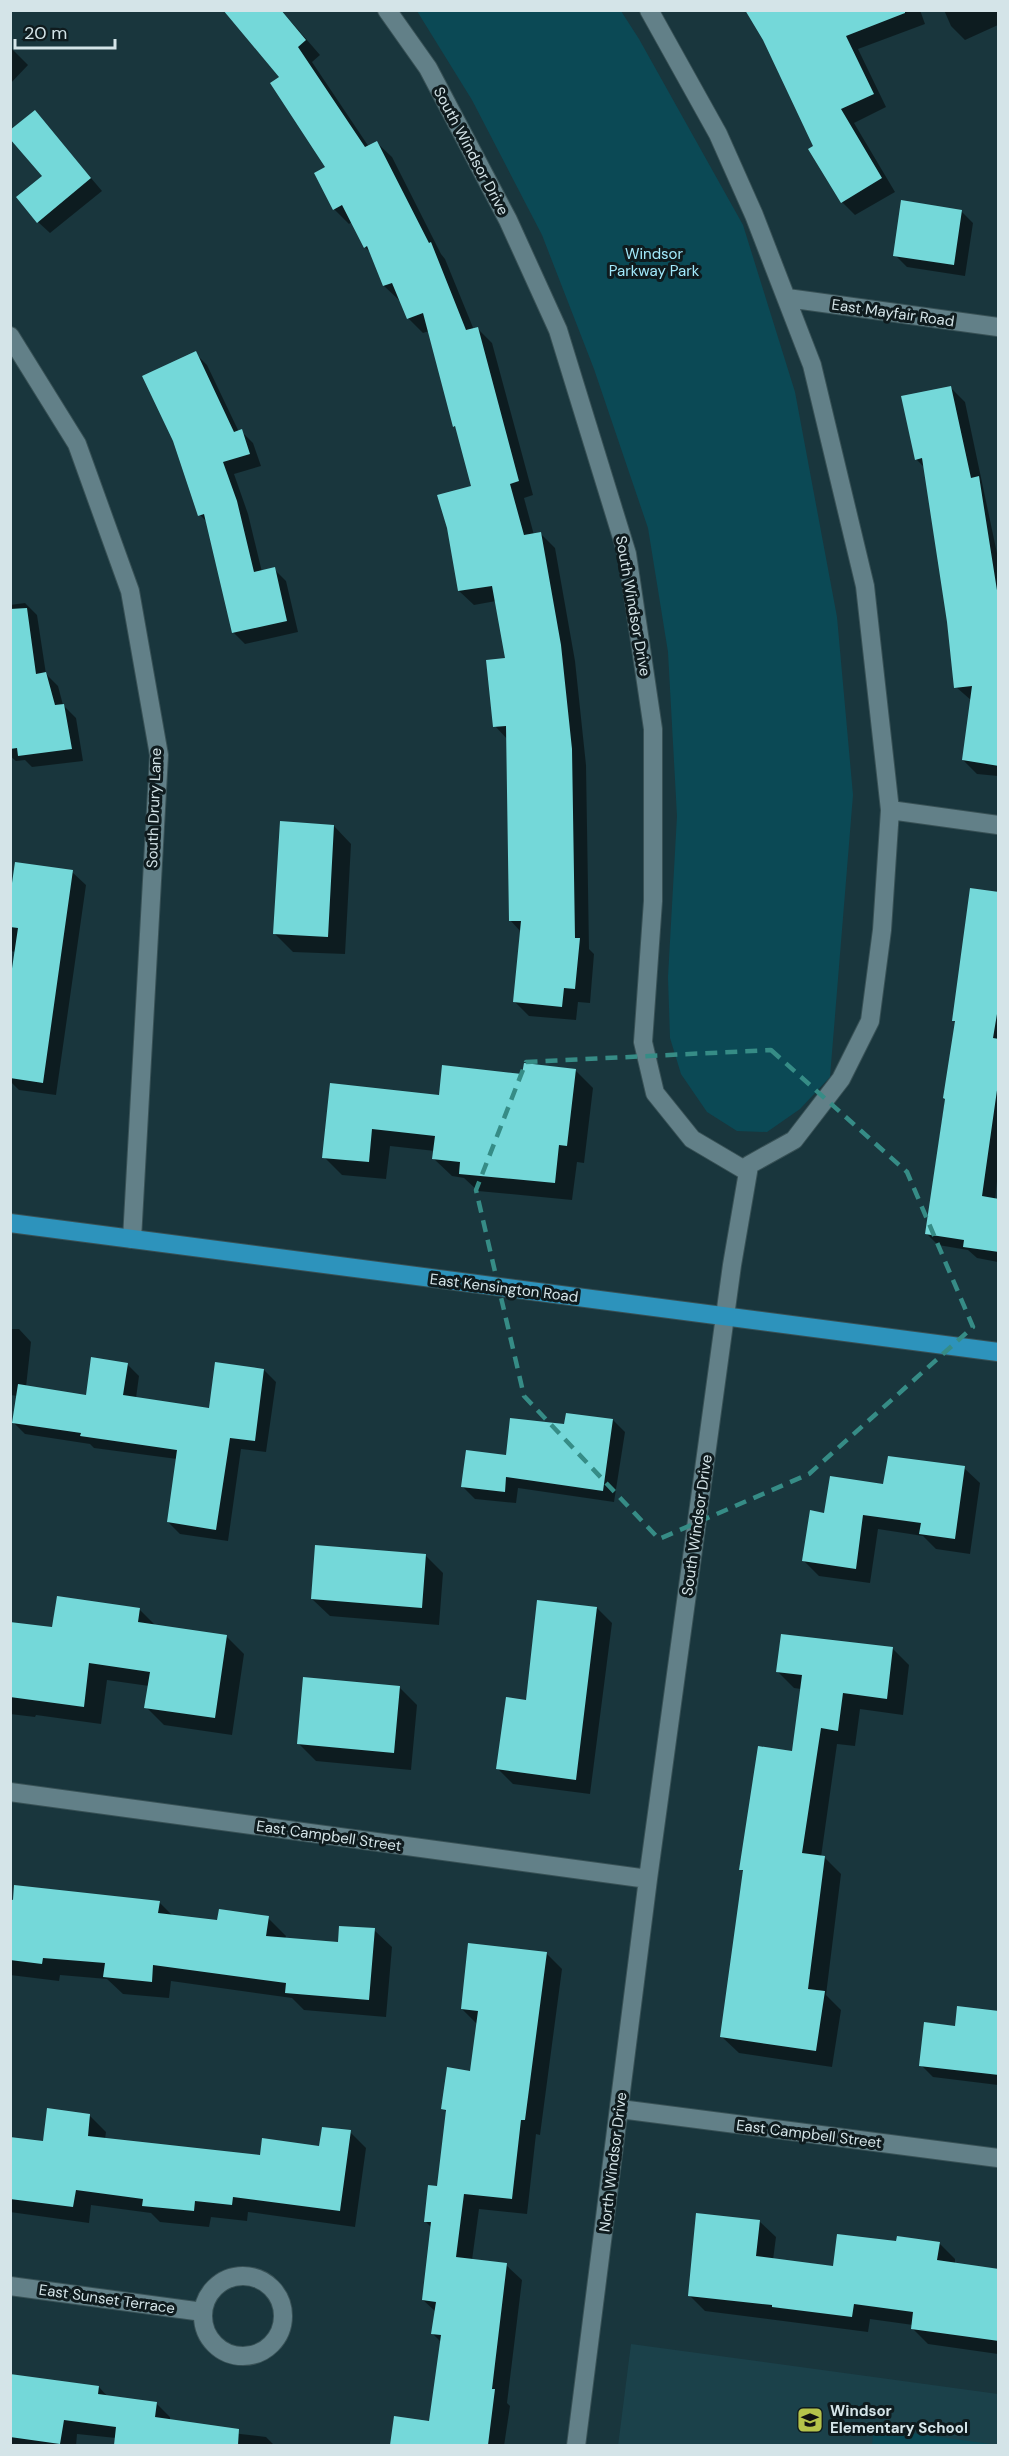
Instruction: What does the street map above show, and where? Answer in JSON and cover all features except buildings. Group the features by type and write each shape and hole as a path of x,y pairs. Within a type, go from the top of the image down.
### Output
{"main road":[{"name":"East Kensington Road","path":"10,1222 999,1352"}],"street":[{"name":"South Windsor Drive","path":"387,10 428,68 508,220 558,330 627,554 653,729 653,901 643,1042 655,1093 692,1139 748,1172 725,1317 648,1879"},
{"path":"649,10 718,134 754,215 812,364 865,586 890,810 882,930 870,1021 841,1079 794,1140 749,1165 748,1172"},
{"name":"East Mayfair Road","path":"787,298 999,327"},
{"name":"South Drury Lane","path":"10,336 77,444 129,591 159,755 132,1239"},
{"path":"890,810 999,825"},
{"name":"East Campbell Street","path":"10,1792 648,1879"},
{"name":"North Windsor Drive","path":"576,2445 648,1879"},
{"name":"East Campbell Street","path":"620,2109 999,2158"},
{"path":"239,2276 253,2277 265,2283 275,2292 284,2317 275,2341 265,2350 253,2355 241,2356 217,2347 208,2337 203,2312 207,2299 215,2288 226,2280 239,2276"},
{"name":"East Sunset Terrace","path":"10,2286 203,2312"}],"highlighted area":[{"path":"771,1050 907,1172 973,1327 809,1474 659,1539 524,1396 476,1190 526,1062"}],"shaded area":[{"name":"Windsor Elementary School","path":"631,2344 998,2394 998,2445 618,2446"}],"green space":[{"name":"Windsor Parkway Park","path":"417,11 621,11 743,225 795,392 837,617 853,795 830,1077 800,1109 767,1132 737,1131 707,1112 681,1074 670,1038 668,977 677,816 668,652 648,528 594,369 542,235 472,100"},
{"path":"874,2428 998,2445 872,2445"}],"place":[{"name":"Windsor Elementary School","path":"810,2420"}]}
